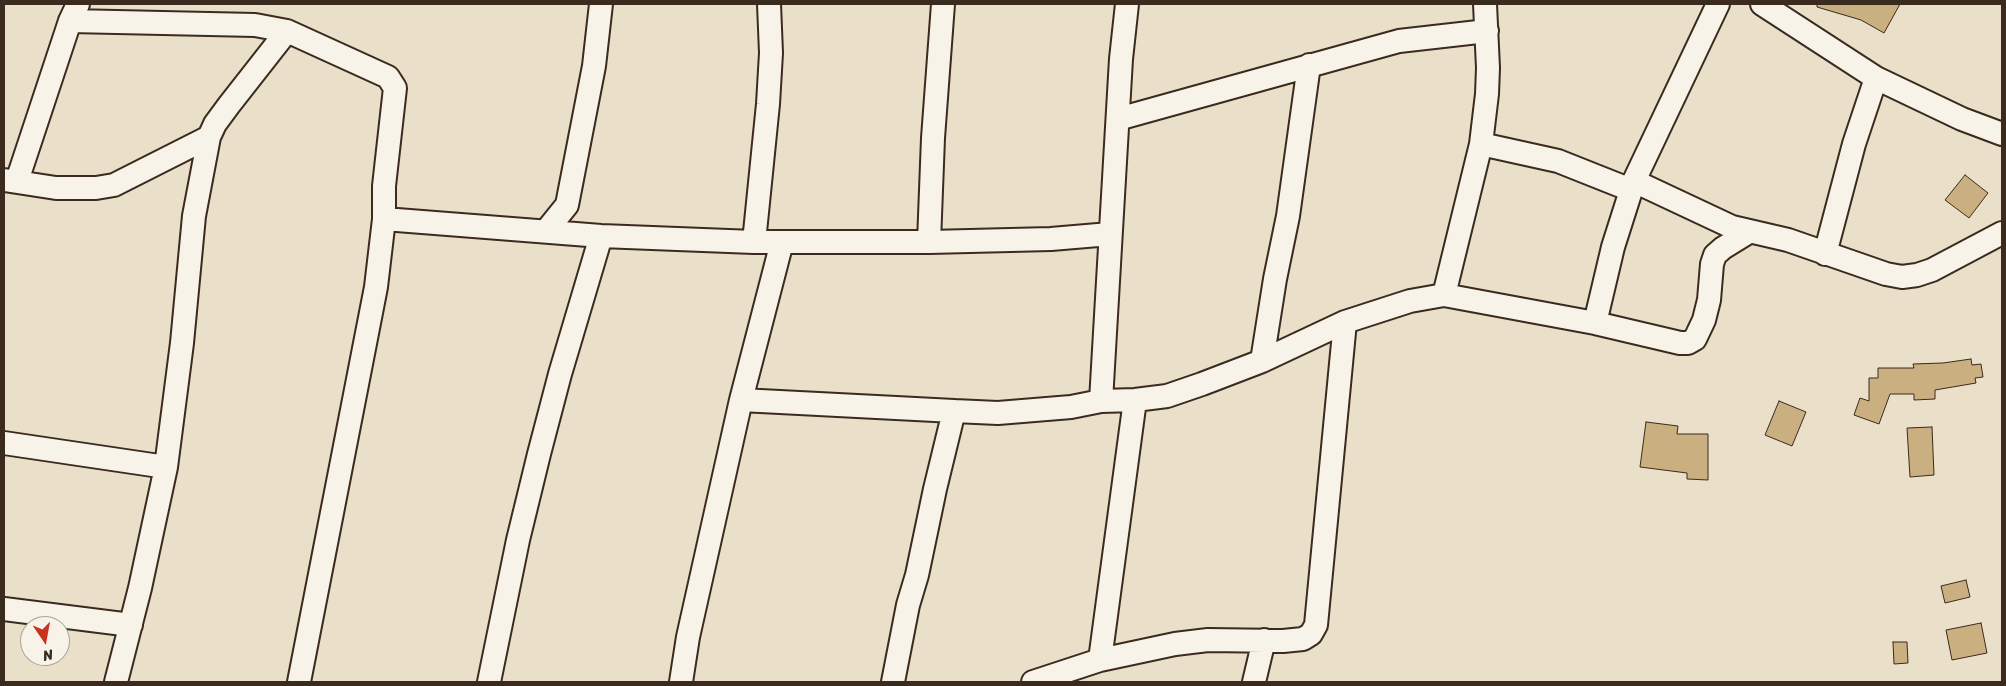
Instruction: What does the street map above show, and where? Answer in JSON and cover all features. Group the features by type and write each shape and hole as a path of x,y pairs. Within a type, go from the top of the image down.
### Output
{"street":[{"path":"546,231 566,206 594,66 601,4"},
{"path":"754,242 768,104 771,53 769,4"},
{"path":"929,242 933,138 943,4"},
{"path":"1101,401 1121,59 1127,4"},
{"path":"1444,295 1481,144 1487,94 1485,4"},
{"path":"1594,323 1613,247 1632,185 1718,4"},
{"path":"1762,4 1876,78 1962,119 2002,134"},
{"path":"209,137 114,185 96,188 56,188 10,181 74,12 254,25 287,32 388,77 392,81 395,88 384,186 384,220 376,287 299,682"},
{"path":"1118,119 1399,40 1487,31"},
{"path":"116,682 131,625 166,467 182,343 194,216 209,137 228,105 287,32"},
{"path":"1262,361 1275,278 1288,216 1309,65"},
{"path":"1824,254 1854,144 1876,78"},
{"path":"1481,144 1558,161 1632,185 1715,220 1749,232 1788,240 1824,254 1886,274 1902,277 1932,270 2002,233"},
{"path":"566,206 576,234"},
{"path":"384,220 601,236 754,242 929,242 1110,234"},
{"path":"742,400 998,413 1071,407 1101,401 1135,400 1167,396 1262,361 1345,322 1410,301 1444,295 1594,323 1680,343 1688,343 1695,339 1704,320 1709,300 1712,264 1715,255 1722,248 1749,232"},
{"path":"489,682 518,540 530,492 560,374 601,236"},
{"path":"681,682 688,637 742,400 782,242"},
{"path":"1033,682 1100,660 1175,644 1208,640 1303,639 1311,634 1316,625 1345,322"},
{"path":"1100,660 1135,400"},
{"path":"894,682 908,605 917,575 954,411"},
{"path":"4,443 166,467"},
{"path":"4,608 131,625"},
{"path":"1254,682 1264,640"}],"building":[{"path":"1817,4 1900,4 1884,33 1861,20 1817,7"},
{"path":"1965,175 1988,193 1969,218 1945,200"},
{"path":"1971,359 1972,365 1981,364 1983,377 1975,378 1976,383 1935,390 1935,399 1914,400 1914,394 1890,394 1879,424 1854,415 1860,398 1869,401 1869,378 1878,378 1878,368 1914,368 1913,364 1943,363"},
{"path":"1779,401 1806,412 1792,446 1765,435"},
{"path":"1646,422 1678,426 1677,434 1708,434 1708,480 1687,479 1687,473 1640,467"},
{"path":"1932,427 1934,475 1910,477 1907,428"},
{"path":"1966,580 1970,597 1945,603 1941,586"},
{"path":"1981,623 1987,653 1952,660 1946,630"},
{"path":"1893,642 1907,642 1908,663 1894,664"}]}
